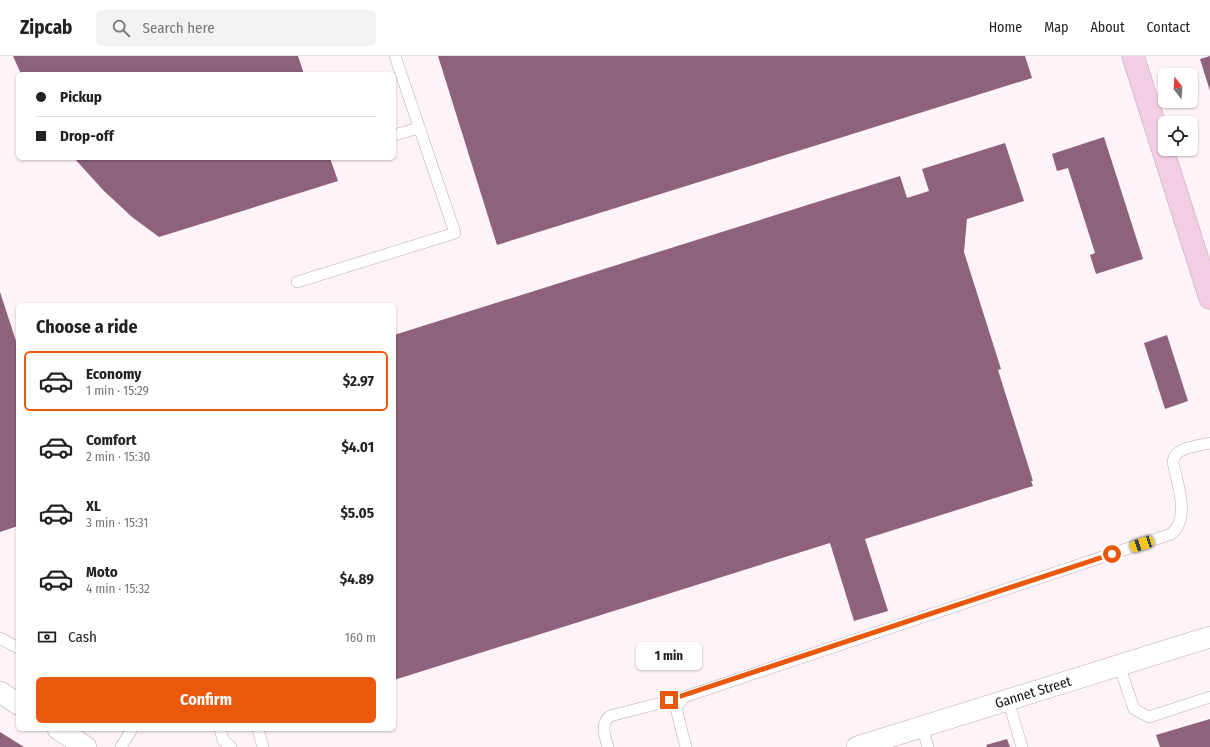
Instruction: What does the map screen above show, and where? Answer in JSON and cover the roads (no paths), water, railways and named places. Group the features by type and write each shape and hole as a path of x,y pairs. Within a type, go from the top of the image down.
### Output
{"main road":[{"path":"1133,56 1210,298"}],"street":[{"name":"Gannet Street","path":"865,746 1210,637"},
{"path":"0,692 16,703"},
{"path":"61,731 86,747"}],"lane":[{"path":"297,282 455,233 420,128 398,77 395,56"},
{"path":"396,134 420,128"},
{"path":"608,747 604,726 606,719 610,716 684,697 1171,534 1177,529 1182,508 1174,456 1178,452 1210,443"},
{"path":"0,638 16,647"},
{"path":"1119,665 1134,709 1149,717 1210,697"},
{"path":"684,697 676,708 686,747"},
{"path":"1008,700 1022,747"},
{"path":"922,727 928,747"},
{"path":"121,747 131,731"},
{"path":"221,731 223,740 231,747"},
{"path":"259,731 263,747"}]}
